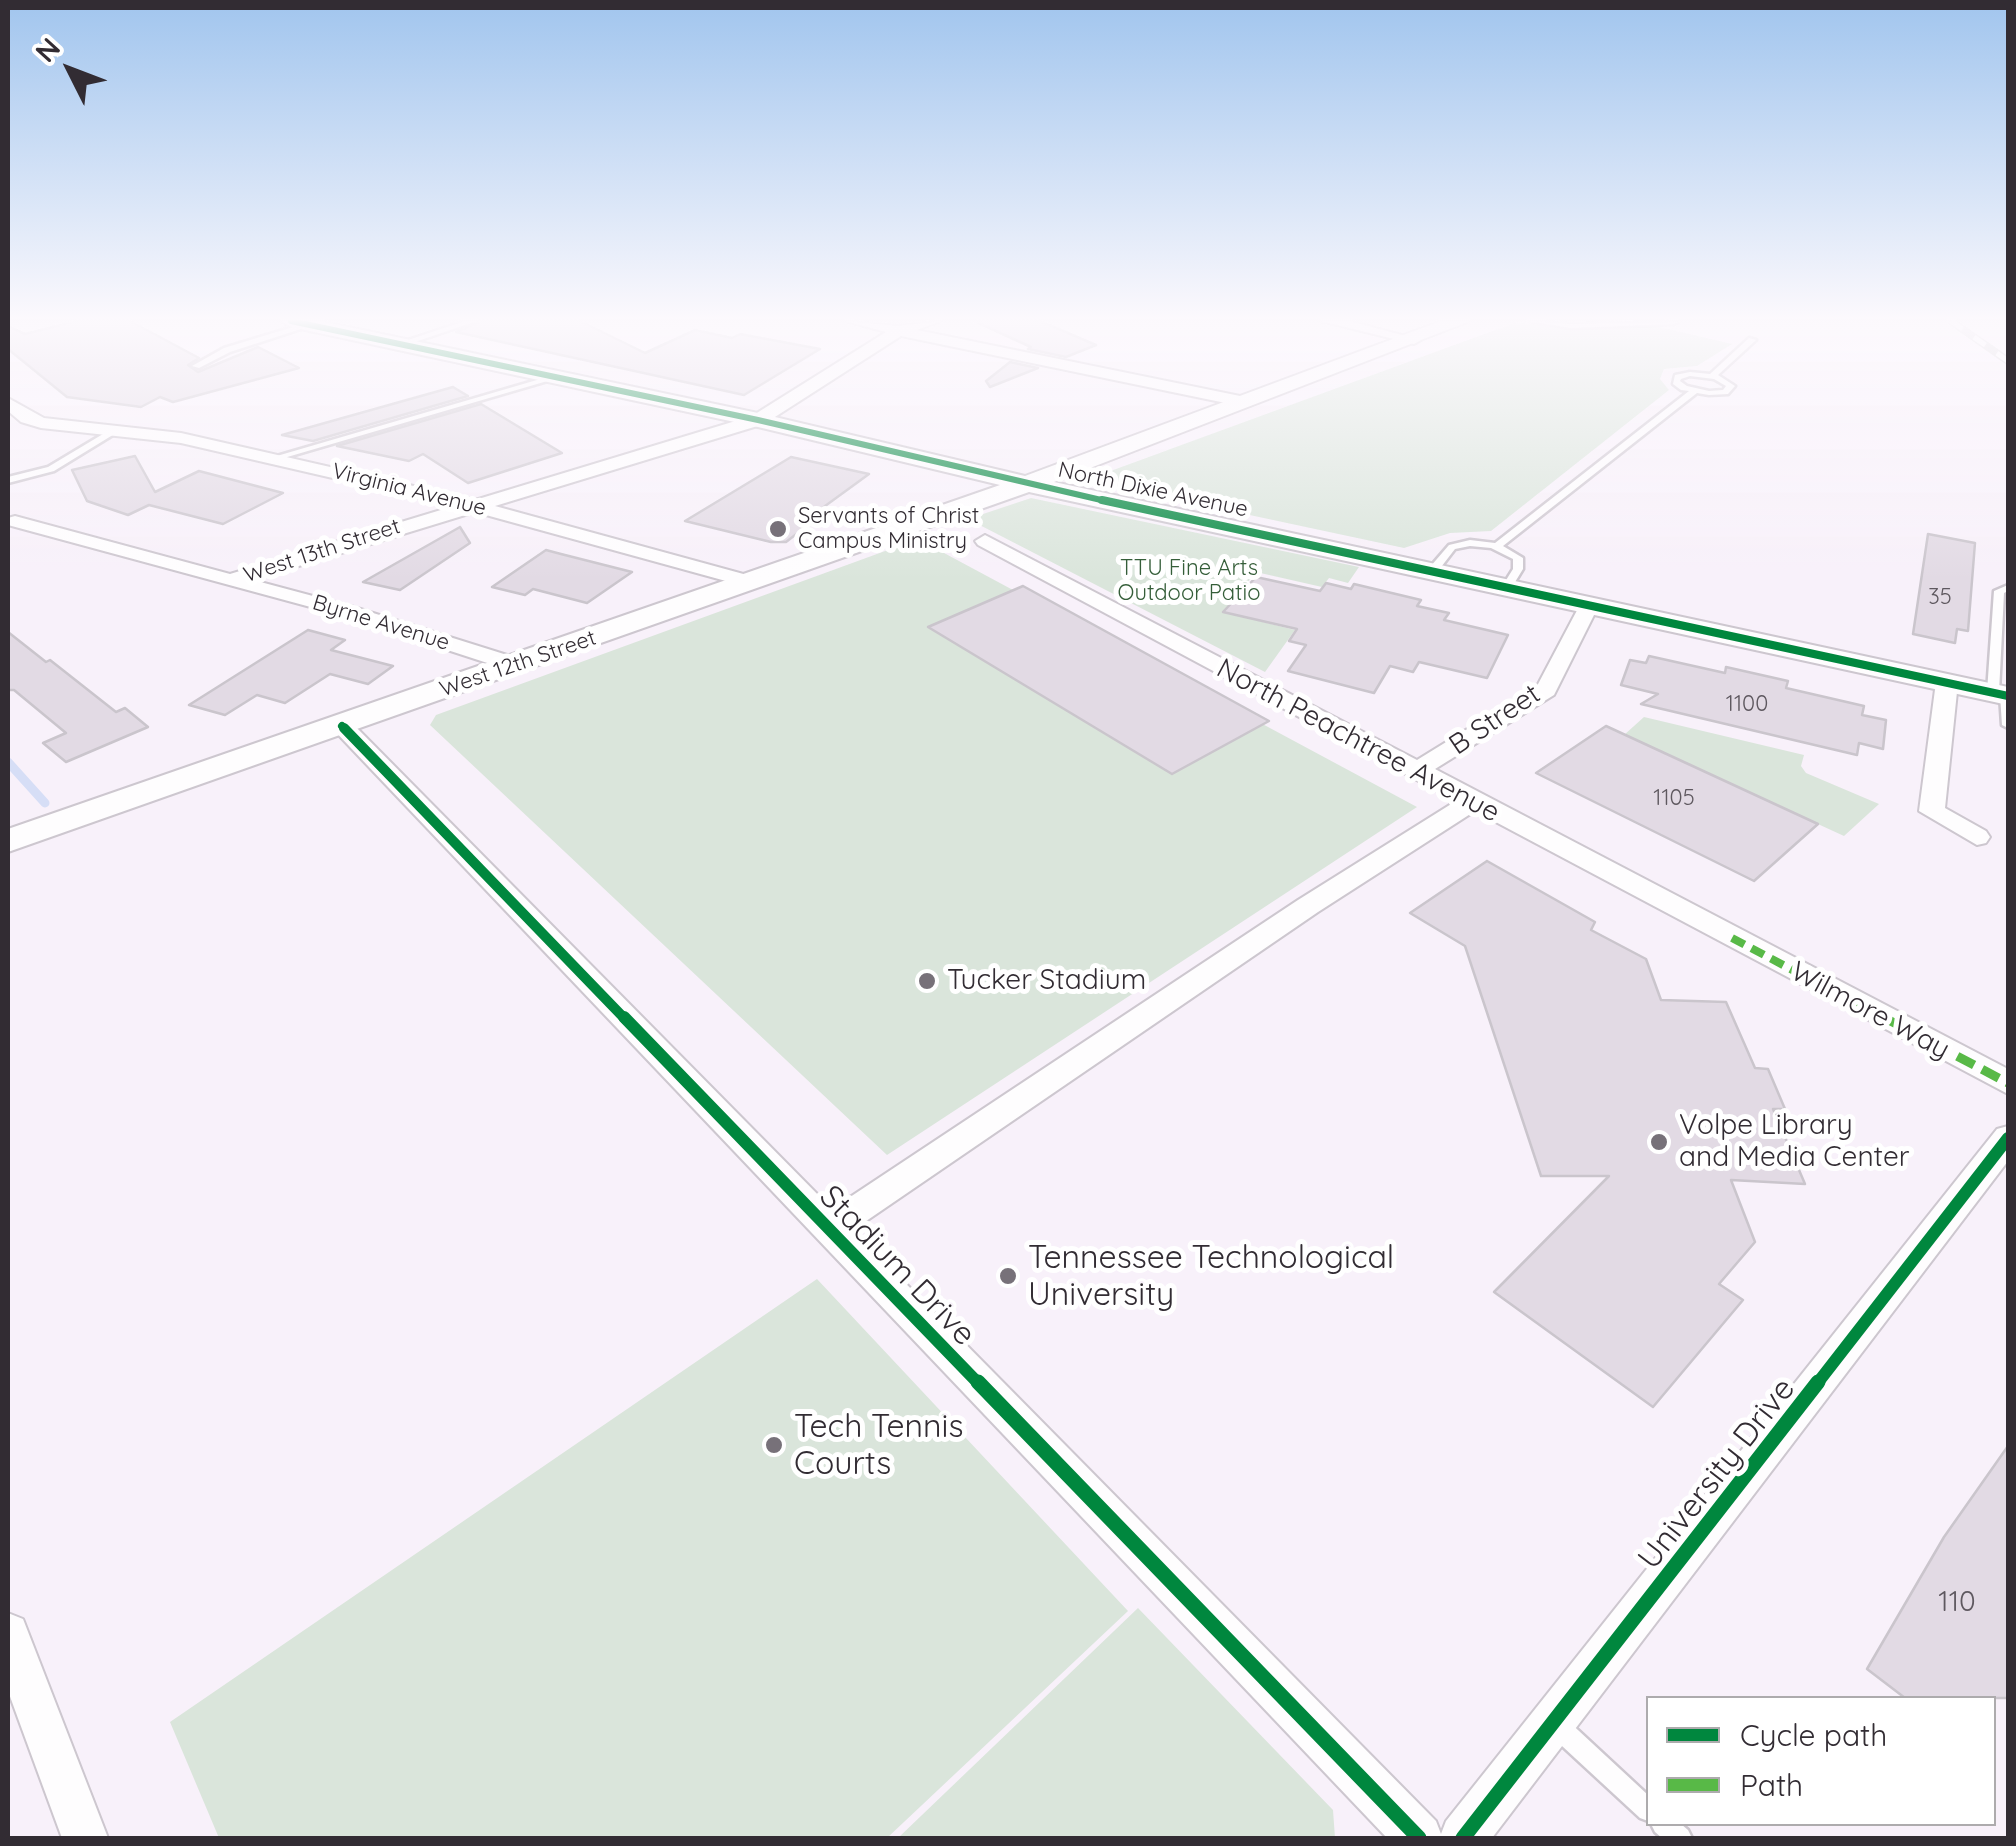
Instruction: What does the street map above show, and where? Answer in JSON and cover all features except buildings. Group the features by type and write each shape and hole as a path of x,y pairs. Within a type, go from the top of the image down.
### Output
{"street":[{"name":"Virginia Avenue","path":"13,407 26,418 42,423 182,438 469,504 750,582"},
{"name":"North Dixie Avenue","path":"698,407 1026,484 1434,569 2002,695"},
{"name":"West 13th Street","path":"230,580 469,504 758,420 778,407"},
{"name":"West 12th Street","path":"8,841 750,582 1231,407"},
{"name":"Byrne Avenue","path":"15,522 347,611 515,665"},
{"name":"North Peachtree Avenue","path":"984,541 1732,938"},
{"name":"B Street","path":"1416,772 1546,690 1590,603"},
{"path":"1947,682 1932,811 1977,836"},
{"name":"Stadium Drive","path":"342,726 1419,1838"},
{"path":"827,1230 1308,906 1472,802"},
{"name":"Wilmore Way","path":"1732,938 2008,1083"},
{"name":"University Drive","path":"1462,1838 2008,1138"},
{"path":"8,1634 84,1838"}],"lane":[{"path":"274,458 452,407"},
{"path":"1496,546 1673,407"},
{"path":"8,480 51,469 113,431"},
{"path":"1434,569 1452,547 1470,543 1496,546 1512,553 1520,564 1508,585"},
{"path":"2008,588 1999,591 2002,695 2008,724"},
{"path":"1554,1723 1646,1808"}],"green space":[{"path":"1285,407 1647,407 1491,531 1450,533 1404,548 1086,480"},
{"name":"TTU Fine Arts Outdoor Patio","path":"1031,498 1359,567 1348,583 1329,578 1322,587 1256,572 1223,612 1295,630 1265,672 968,519"},
{"name":"Tucker Stadium","path":"918,539 1417,807 887,1155 430,725 436,715"},
{"path":"1644,717 1804,755 1801,766 1806,773 1879,804 1844,836 1624,735"},
{"name":"Tech Tennis Courts","path":"817,1279 1128,1611 887,1838 219,1838 170,1722"},
{"path":"1138,1608 1333,1810 1335,1838 898,1838"}],"waterway":[{"path":"8,762 45,803"}],"marked path":[{"path":"1732,938 2008,1083"}],"cycle path":[{"path":"697,407 1027,484 2008,696"},
{"path":"342,726 1419,1838"},
{"path":"1463,1838 2008,1138"}],"place":[{"name":"Servants of Christ Campus Ministry","path":"778,529"},
{"name":"Tucker Stadium","path":"927,981"},
{"name":"Volpe Library and Media Center","path":"1659,1142"},
{"name":"Tennessee Technological University","path":"1008,1276"},
{"name":"Tech Tennis Courts","path":"774,1445"}]}
